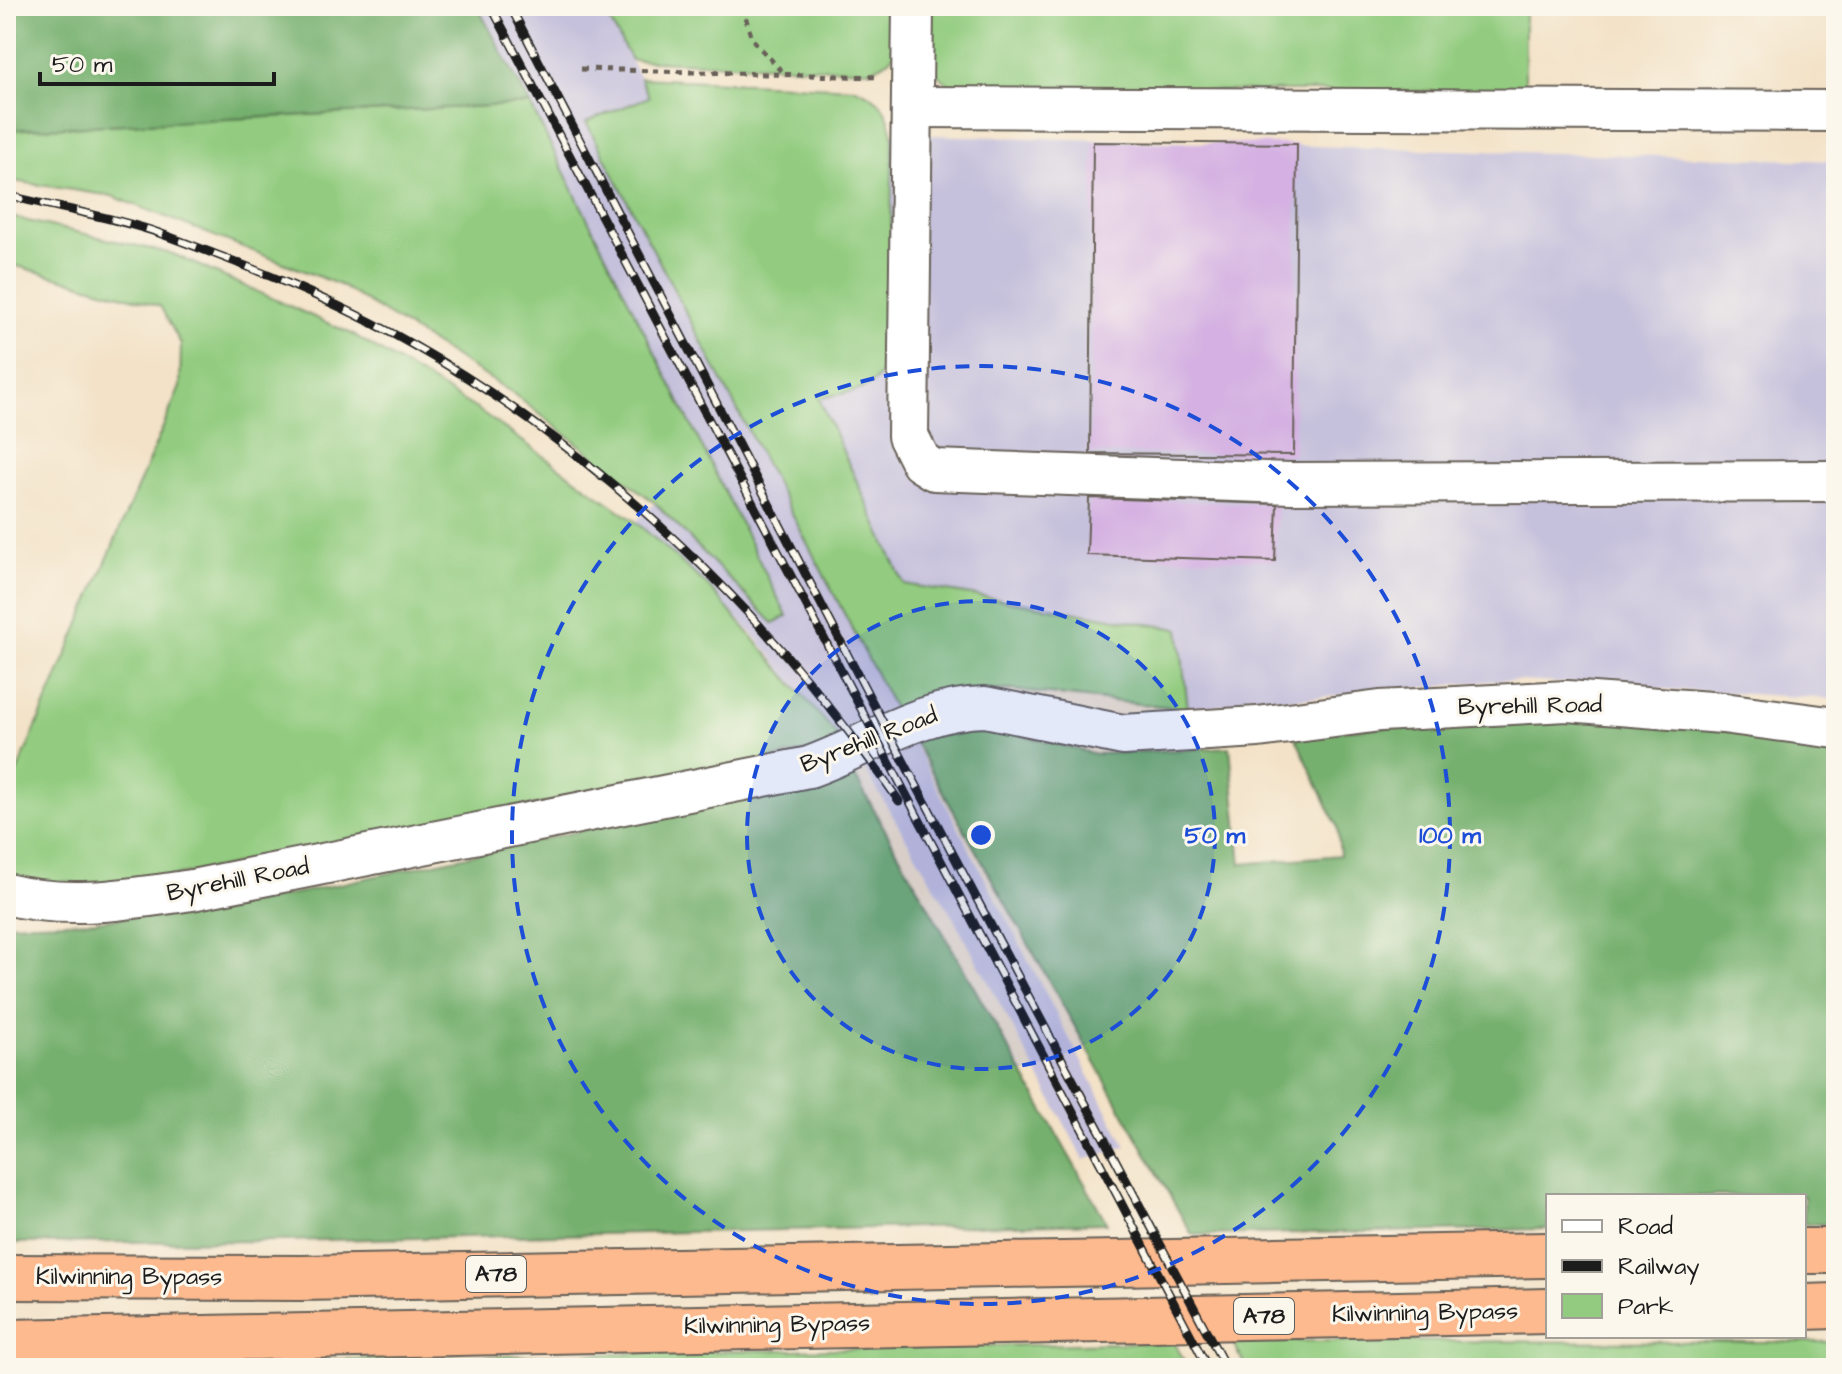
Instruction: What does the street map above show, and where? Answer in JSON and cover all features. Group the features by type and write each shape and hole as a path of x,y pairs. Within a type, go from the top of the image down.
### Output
{"highway":[{"path":"1806,1251 1836,1251"},
{"name":"Kilwinning Bypass","path":"6,1277 301,1278 1546,1255"},
{"path":"1806,1307 1836,1306"},
{"name":"Kilwinning Bypass","path":"6,1342 1546,1311"}],"street":[{"path":"913,6 908,436 921,462 934,470 1291,483 1836,481"},
{"path":"913,92 1836,111"},
{"name":"Byrehill Road","path":"6,894 58,904 90,904 192,890 809,767 849,753 905,724 941,710 962,707 985,707 1123,735 1258,727 1380,711 1567,701 1723,713 1836,728"}],"path":[{"path":"742,6 752,39 784,74"},
{"path":"581,69 784,74 913,92"}],"shaded area":[{"path":"477,6 602,6 650,97 587,123 1126,1146 1084,1160 957,924 866,771 758,640 708,586 636,522 655,503 726,572 786,616"},
{"path":"893,134 1836,161 1836,699 1504,680 1188,709 1179,629 904,584 819,398 871,387"}],"green space":[{"path":"6,6 477,6 530,104 6,130"},
{"path":"602,6 897,6 896,47 888,60 868,70 631,60"},
{"path":"925,6 1525,6 1525,91 962,91 931,67 926,47"},
{"path":"640,78 855,88 881,105 893,134 888,356 883,369 870,385 819,399 904,584 1179,629 1188,709 1012,690 953,692 897,714 586,122 649,97"},
{"path":"530,104 787,616 773,623 655,503 511,392 340,285 112,196 6,180 6,130"},
{"path":"6,216 173,254 352,334 480,411 636,522 708,586 845,744 119,887 66,888 6,876 6,798 180,387 181,344 160,306 6,263"},
{"path":"1563,713 1836,742 1836,1224 1806,1224 1806,1194 1546,1194 1546,1229 1192,1235 913,739 949,724 997,729 1096,754 1230,747 1241,864 1340,855 1337,826 1294,734"},
{"path":"852,771 1107,1223 282,1241 6,1243 6,924 95,921 253,903"},
{"path":"1232,1341 1836,1342 1836,1368 1247,1368"},
{"path":"1174,1342 1188,1368 6,1368 6,1366"}],"building":[{"path":"1093,142 1297,144 1294,455 1090,453"},
{"path":"1089,498 1277,504 1275,561 1087,555"}],"railway":[{"path":"491,6 1208,1368"},
{"path":"510,6 869,696 1226,1368"},
{"path":"6,195 140,227 257,270 383,328 484,388 618,489 682,546 798,669 899,801"}]}
